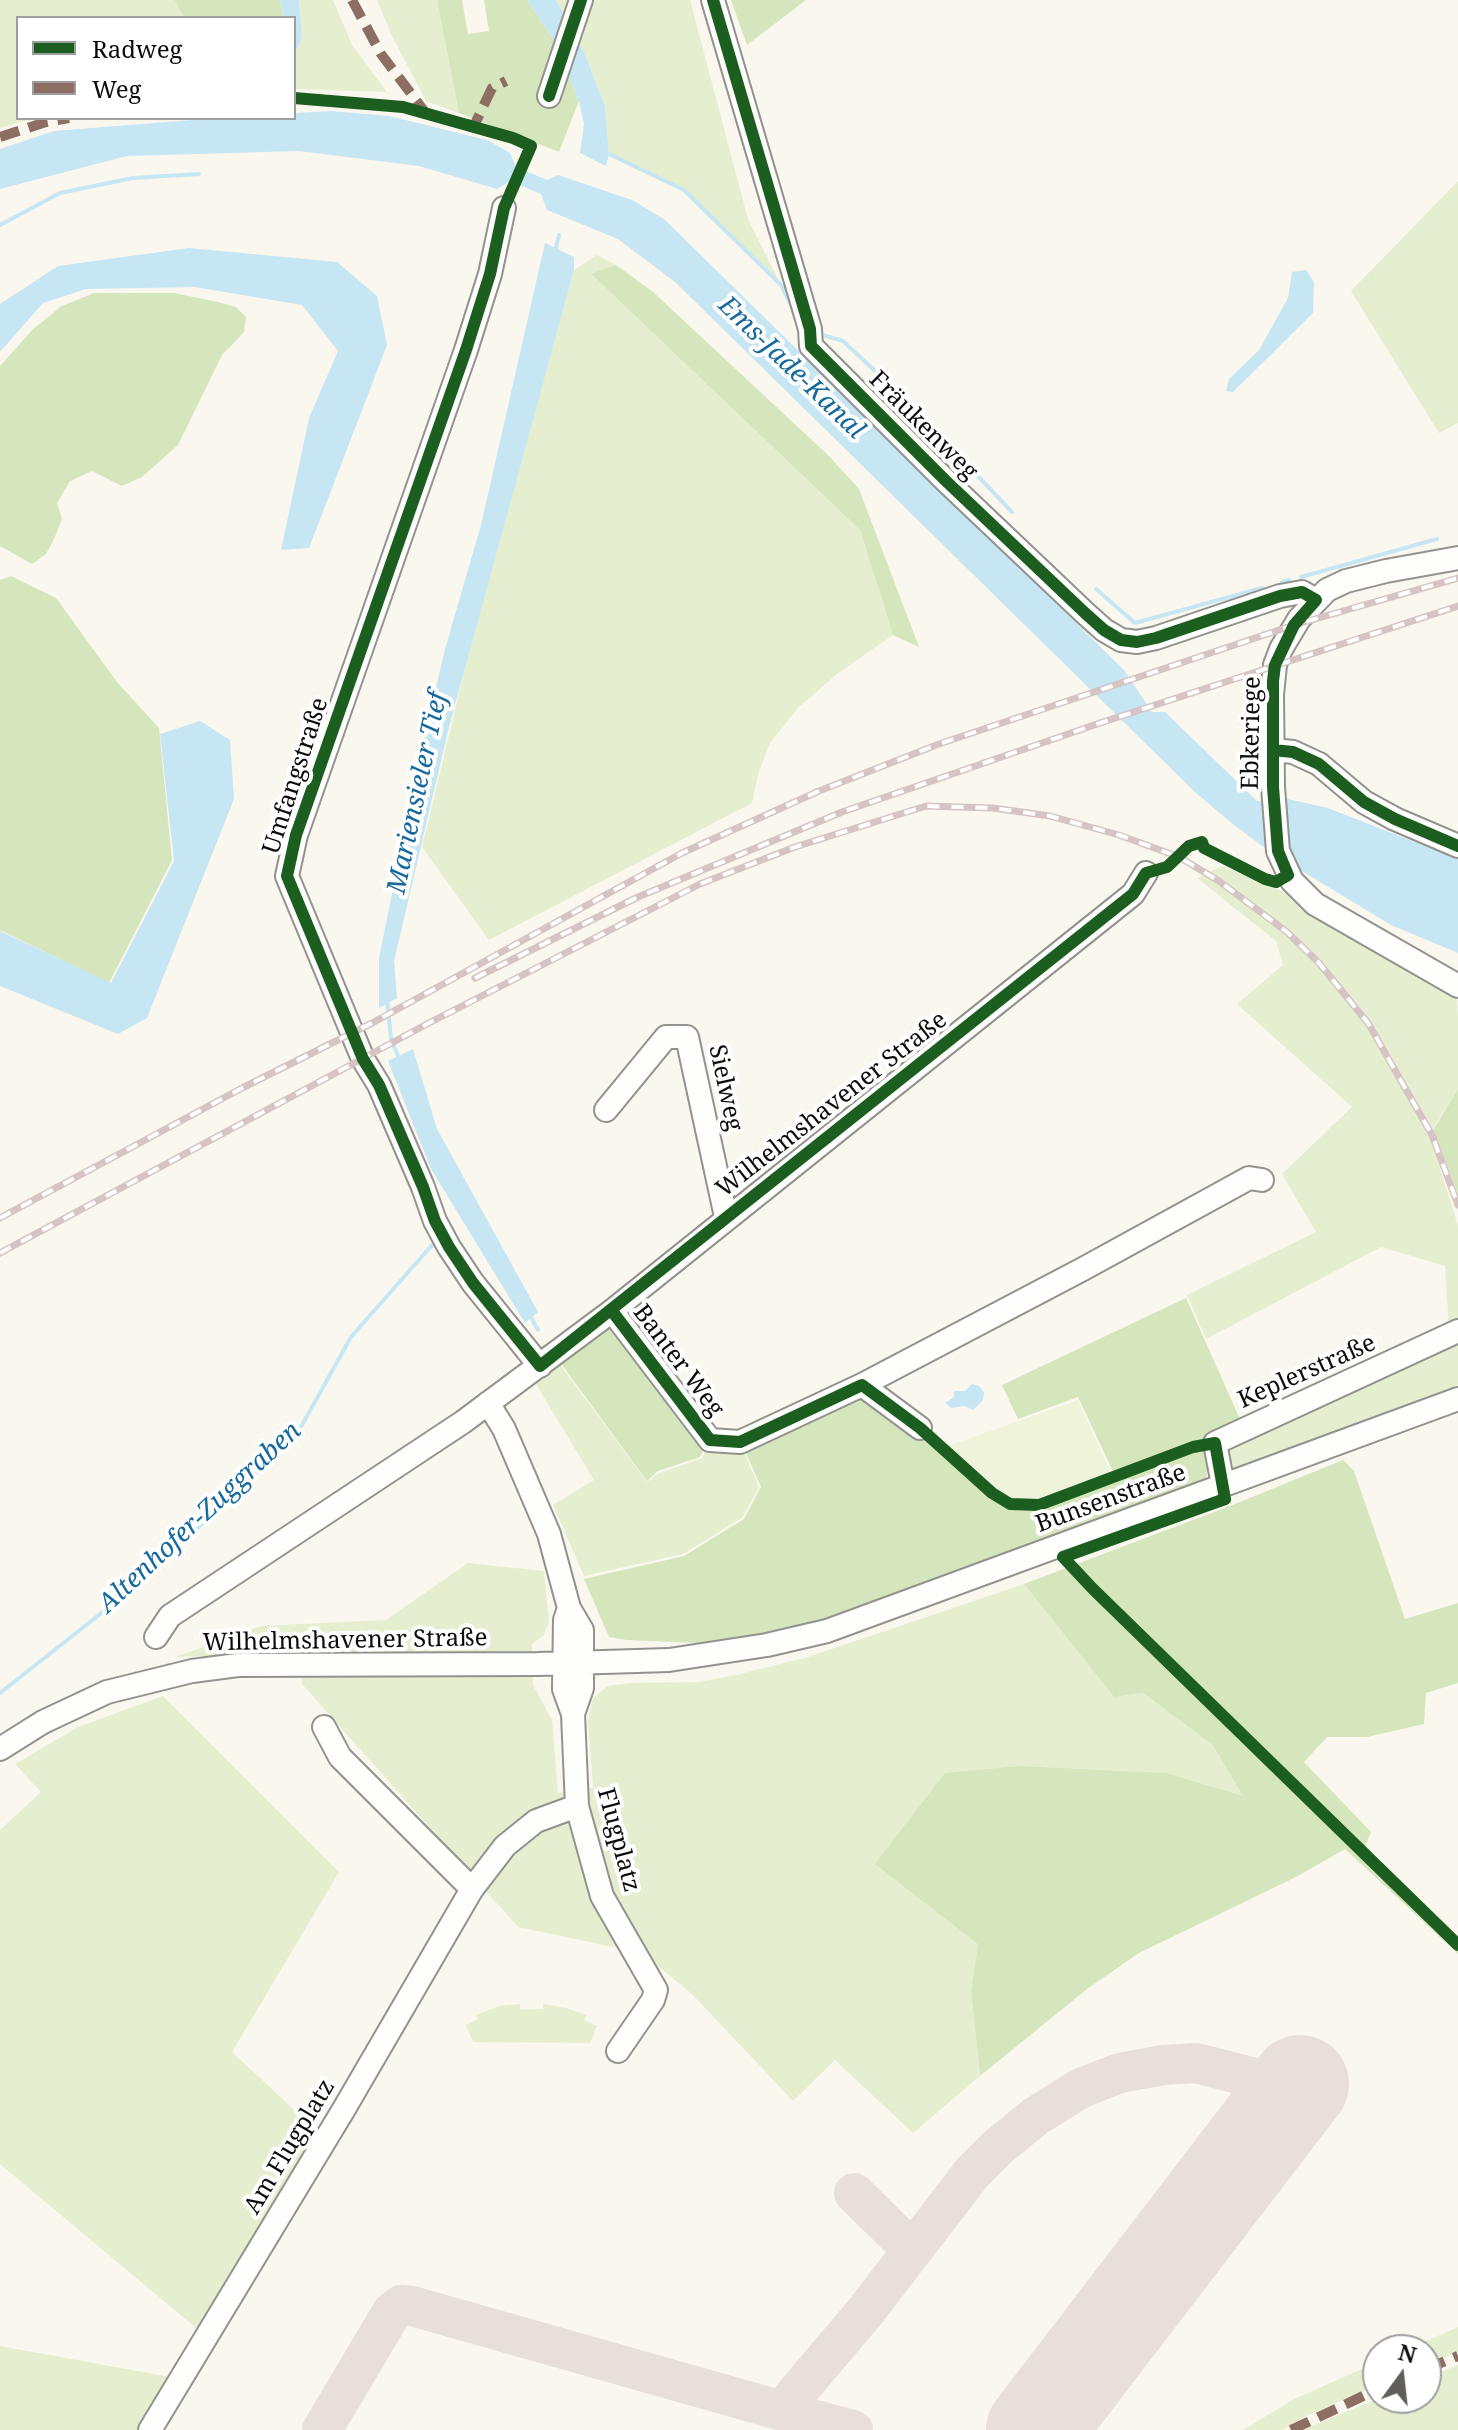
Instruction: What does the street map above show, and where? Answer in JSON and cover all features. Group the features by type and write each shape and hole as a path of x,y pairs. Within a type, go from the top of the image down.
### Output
{"street":[{"name":"Fräukenweg","path":"713,0 810,329 811,346 945,480 1095,622 1121,640 1137,642 1156,638 1280,596 1302,592 1316,600"},
{"path":"552,86 579,8"},
{"name":"Umfangstraße","path":"504,208 490,274 466,350 296,835 287,876 435,1221 473,1283 540,1366"},
{"name":"Ebkeriege","path":"1458,558 1346,581 1327,590 1294,625 1275,665 1272,695 1273,787 1278,851 1288,875 1315,904 1458,986"},
{"path":"1273,750 1293,752 1319,764 1364,802 1458,846"},
{"name":"Wilhelmshavener Straße","path":"156,1637 170,1616 488,1403 612,1311 1133,894 1146,873"},
{"name":"Sielweg","path":"606,1110 666,1037 690,1031 726,1217"},
{"name":"Banter Weg","path":"612,1311 710,1440 740,1442 862,1385 1249,1178 1262,1180"},
{"name":"Keplerstraße","path":"1223,1485 1215,1443 1458,1331"},
{"path":"862,1385 920,1428"},
{"name":"Bunsenstraße","path":"827,1631 1458,1399"},
{"path":"488,1403 504,1429 549,1534 569,1608 582,1630 574,1663"},
{"name":"Wilhelmshavener Straße","path":"0,1749 43,1722 107,1692 192,1671 238,1665 574,1663 708,1656 827,1631"},
{"name":"Flugplatz","path":"574,1663 580,1698 573,1714 577,1806 602,1896 656,1990 653,2000 618,2051"},
{"path":"324,1727 340,1757 472,1889"},
{"name":"Am Flugplatz","path":"150,2430 344,2109 472,1889 505,1846 536,1821 577,1806"}],"green space":[{"path":"0,0 174,0 184,16 16,16 16,120 27,120 0,128"},
{"path":"174,0 280,0 283,16 184,16"},
{"path":"299,0 333,0 352,45 387,92 296,89 296,48 302,37"},
{"path":"377,0 437,0 459,113 426,101"},
{"path":"437,0 462,0 468,34 489,31 484,0 527,0 553,39 579,101 559,152 459,113"},
{"path":"556,0 690,0 748,219 781,285 684,190 609,154 605,106 584,52"},
{"path":"731,0 806,0 747,45"},
{"path":"1458,181 1458,423 1439,433 1351,291"},
{"path":"597,255 616,265 592,275 860,530 893,635 837,674 798,708 770,743 759,771 752,803 489,940 422,847 476,624 574,270"},
{"path":"616,265 653,292 829,456 859,489 919,647 893,635 860,530 591,274"},
{"path":"94,293 174,293 218,302 236,307 246,317 244,332 222,355 178,445 142,477 122,486 92,471 70,481 57,503 62,519 54,539 46,554 32,564 0,546 0,366 33,329 62,306"},
{"path":"11,576 56,598 117,682 159,728 172,860 109,983 0,930 0,580"},
{"path":"1222,866 1296,897 1456,991 1458,1017 1458,1089 1429,1134 1458,1225 1458,1385 1233,1469 1225,1461 1224,1448 1449,1332 1445,1266 1381,1247 1206,1339 1187,1295 1316,1232 1282,1174 1352,1107 1237,1004 1283,965 1276,941 1197,878"},
{"path":"1458,1089 1458,1194 1433,1130"},
{"path":"1186,1298 1243,1426 1209,1457 1206,1479 812,1630 697,1643 609,1637 584,1579 684,1556 744,1519 761,1487 742,1444 864,1392 916,1431 1000,1505 1039,1507 1117,1480 1078,1397 1018,1419 1002,1385"},
{"path":"612,1317 708,1441 700,1457 658,1471 647,1481 557,1358"},
{"path":"556,1359 647,1482 659,1473 702,1458 710,1442 741,1445 759,1487 742,1518 683,1554 584,1576 553,1505 594,1480 531,1376"},
{"path":"1078,1400 1112,1475 1040,1501 1010,1500 948,1446"},
{"path":"1343,1460 1354,1471 1405,1619 1458,1603 1458,1683 1426,1693 1424,1724 1367,1737 1327,1737 1304,1762 1371,1832 1364,1850 1458,1939 1458,1954 1345,1849 1296,1877 1139,1953 1087,1989 980,2076 971,1990 978,1944 875,1864 945,1773 1021,1766 1166,1773 1243,1796 1213,1745 1143,1693 1114,1697 1024,1584"},
{"path":"468,1563 544,1571 549,1622 544,1635 532,1644 533,1685 552,1720 558,1793 593,1788 588,1721 593,1698 608,1686 699,1682 736,1675 808,1657 1024,1584 1114,1697 1143,1693 1214,1745 1244,1797 1166,1773 1021,1766 978,1944 971,1990 980,2076 913,2133 835,2060 793,2101 692,1994 642,1953 518,1927 302,1684 301,1653 175,1657 261,1626 386,1620"},
{"path":"163,1696 339,1872 232,2052 321,2135 201,2332 0,2164 0,1830 41,1792 15,1764 78,1727"},
{"path":"520,2004 520,2009 543,2009 543,2004 586,2015 584,2020 597,2026 590,2043 473,2042 466,2025 478,2019 476,2015 499,2006"},
{"path":"1458,2327 1458,2352 1442,2358 1442,2334"},
{"path":"0,2346 170,2377 139,2430 0,2430"},
{"path":"1458,2365 1458,2430 1303,2430 1362,2405 1362,2414 1442,2414 1442,2372"},
{"path":"1362,2369 1362,2392 1304,2417 1283,2430 1243,2430 1294,2399"}],"water":[{"path":"280,0 299,0 302,37 298,48 296,16 283,16"},
{"path":"527,0 556,0 584,52 605,106 609,154 606,166 580,153 584,124 579,101 553,39"},
{"name":"Ems-Jade-Kanal","path":"331,111 389,116 487,140 510,153 516,167 547,180 558,175 632,200 664,219 1124,670 1152,712 1165,712 1257,801 1281,802 1283,798 1328,808 1458,859 1458,953 1391,925 1269,851 1234,825 1196,793 675,282 618,239 547,210 541,194 510,181 497,189 419,166 299,151 127,156 0,189 0,149 54,131 192,120 296,120 296,113"},
{"path":"545,243 574,257 574,270 449,727 394,961 397,998 379,1008 379,958 419,761 445,649 481,525"},
{"path":"189,248 337,262 377,296 387,345 309,548 281,550 309,418 338,351 302,305 195,287 86,289 43,303 0,352 0,304 58,266"},
{"path":"1306,270 1314,282 1313,313 1233,392 1226,391 1229,379 1259,350 1288,298 1292,272"},
{"path":"200,721 230,740 234,799 147,1018 118,1034 0,986 0,931 111,983 174,861 160,734"},
{"path":"413,1049 437,1129 538,1312 525,1323 431,1169 388,1061"},
{"path":"972,1384 984,1392 983,1400 973,1410 965,1406 951,1408 945,1403 954,1397 954,1391 965,1391"}],"waterway":[{"path":"609,154 684,190 781,285 795,314"},
{"path":"0,225 60,193 133,178 199,174"},
{"name":"Mariensieler Tief","path":"555,252 559,235"},
{"path":"823,335 843,341 905,399 1012,512"},
{"path":"1301,577 1437,539"},
{"path":"1282,582 1289,580"},
{"path":"1096,589 1135,623 1262,588"},
{"name":"Mariensieler Tief","path":"387,999 391,1039 400,1061"},
{"name":"Altenhofer-Zuggraben","path":"0,1693 137,1585 297,1434 351,1337 433,1244"},
{"name":"Mariensieler Tief","path":"529,1314 538,1330"}],"taxiway":[{"path":"853,2430 786,2412 793,2397 865,2312 972,2173 1036,2116 1081,2088 1120,2073 1196,2063 1251,2077 1261,2084 1270,2104 1270,2114 1263,2131"},
{"path":"854,2193 912,2250"},
{"path":"322,2430 392,2312 401,2305 786,2412"}],"runway":[{"path":"1035,2430 1300,2084"}],"railway":[{"path":"0,1218 244,1087 374,1022 682,853 819,791 939,744 1294,625 1458,578"},
{"path":"475,978 638,897 842,812 1100,723 1458,606"},
{"path":"0,1253 427,1024 700,884 795,847 926,806 993,808 1050,816 1119,835 1179,857 1219,881 1287,932 1319,963 1368,1023 1432,1135 1458,1205"}],"marked path":[{"path":"352,0 381,54 425,112"},
{"path":"467,124 474,126 492,88 506,81"},
{"path":"0,137 58,120"},
{"path":"1442,2362 1458,2356"},
{"path":"1291,2430 1362,2397"}],"cycle path":[{"path":"549,96 581,0"},
{"path":"296,98 403,107 513,138 531,146 504,208 490,274 466,350 296,835 287,876 435,1221 473,1283 540,1366 1133,894 1146,873 1167,867 1189,846 1202,842 1204,848 1265,879 1276,882 1288,875 1278,851 1273,787 1273,681 1275,665 1294,625 1316,600 1302,592 1280,596 1156,638 1137,642 1121,640 1085,613 945,480 811,346 810,329 713,0"},
{"path":"1273,750 1293,752 1319,764 1364,802 1458,846"},
{"path":"612,1311 710,1440 740,1442 862,1385 920,1428 992,1493 1010,1504 1039,1505 1193,1447 1215,1443 1225,1499 1063,1557 1458,1945"}]}
